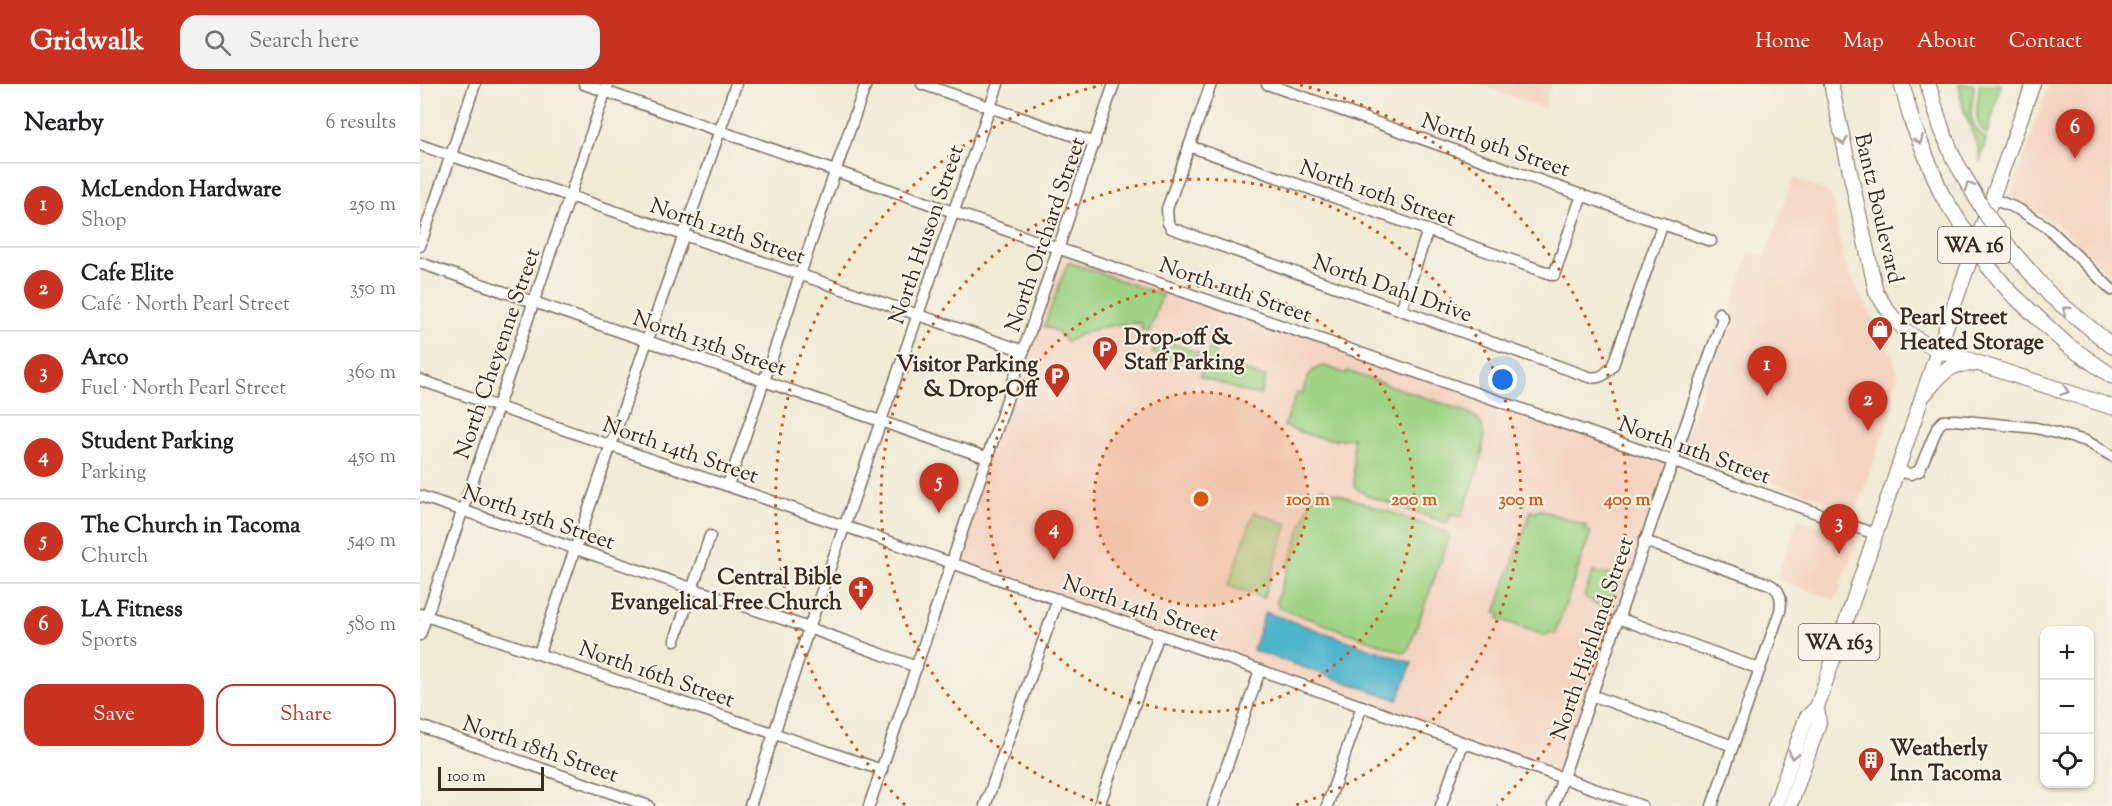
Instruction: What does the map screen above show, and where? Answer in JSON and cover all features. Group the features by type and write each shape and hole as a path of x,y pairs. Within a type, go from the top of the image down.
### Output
{"highway":[{"name":"WA 16","path":"1902,84 1912,122 1942,195 1988,266 2010,292 2067,345 2112,376"},
{"name":"WA 16","path":"1928,84 1953,157 1984,212 2010,249 2050,297 2112,346"},
{"path":"1938,350 2112,407"},
{"path":"1924,394 1949,368 1963,363 1984,364"}],"main road":[{"name":"Bantz Boulevard","path":"1831,84 1876,292 1892,318 1910,334 1938,350"},
{"name":"WA 163","path":"1790,806 1819,723 1817,707 1938,350 2032,84"},
{"name":"WA 163","path":"1775,806 1806,718 1817,707"}],"street":[{"path":"420,246 475,84"},
{"name":"North 11th Street","path":"584,84 607,88 721,132 1672,461 1875,534"},
{"path":"539,652 736,84"},
{"path":"728,485 866,84"},
{"path":"922,84 1095,143"},
{"name":"North Huson Street","path":"750,806 809,628 998,84"},
{"name":"North Orchard Street","path":"869,806 1114,84"},
{"path":"1190,146 1211,84"},
{"name":"North 9th Street","path":"1267,84 1711,241"},
{"name":"North Cheyenne Street","path":"420,635 423,615 462,511 607,88"},
{"name":"North 12th Street","path":"420,145 1024,351"},
{"name":"North Dahl Drive","path":"1190,146 1167,209 1168,223 1171,228 1592,378 1603,376 1616,359 1662,223"},
{"name":"North 10th Street","path":"1190,146 1554,275 1582,195"},
{"path":"1993,199 2018,209 2047,227 2112,290"},
{"path":"1401,310 1428,230"},
{"name":"North 13th Street","path":"420,263 988,458"},
{"name":"North Highland Street","path":"1553,806 1723,318 1719,313"},
{"name":"North 14th Street","path":"420,380 1159,634 1642,806"},
{"path":"1898,471 1911,474 1919,471 1938,426 1949,420 2006,424 2054,432 2086,441 2112,456"},
{"name":"North 15th Street","path":"420,496 917,667"},
{"path":"675,640 710,536"},
{"path":"1644,541 1769,584 1780,594 1780,611 1712,806"},
{"path":"985,806 1058,599"},
{"name":"North 16th Street","path":"423,615 539,652 656,699 774,732 882,770"},
{"path":"1618,618 1760,669"},
{"path":"1099,806 1159,634"},
{"path":"1213,806 1260,670"},
{"path":"1591,695 1733,746"},
{"path":"1327,806 1362,706"},
{"name":"North 18th Street","path":"420,726 621,801 649,806"},
{"path":"1441,806 1463,743"}],"shaded area":[{"path":"1477,84 1552,84 1544,108"},
{"path":"2049,84 2112,84 2112,278 2062,229 2011,196"},
{"path":"1793,179 1829,192 1833,202 1844,263 1892,354 1898,376 1889,405 1893,407 1856,511 1681,451 1750,252 1765,257"},
{"path":"1059,248 1672,461 1563,778 952,563"},
{"path":"1798,518 1857,541 1836,600 1776,579"}],"green space":[{"path":"1959,84 1974,84 1972,120 1979,133 1986,139 1980,162 1979,150 1963,108"},
{"path":"1979,84 2001,84 1987,135 1977,118"},
{"path":"1068,262 1162,295 1149,332 1141,330 1142,323 1122,324 1093,330 1066,342 1058,332 1044,326"},
{"path":"1157,338 1199,353 1193,368 1152,353"},
{"path":"1210,348 1216,350 1213,360 1266,378 1260,395 1200,376"},
{"path":"1325,366 1346,374 1347,371 1467,412 1478,420 1484,433 1484,444 1461,517 1451,513 1447,523 1368,496 1354,486 1353,437 1327,439 1284,426 1297,393 1302,394 1307,380 1315,369"},
{"path":"1321,488 1446,532 1449,538 1409,648 1405,653 1279,608 1276,602 1314,491"},
{"path":"1538,509 1587,526 1585,531 1591,532 1555,634 1549,632 1547,636 1499,619 1500,614 1495,613 1531,511 1536,513"},
{"path":"1254,512 1288,524 1263,598 1228,586"},
{"path":"1593,572 1620,576 1608,611 1584,597"}],"water":[{"path":"1265,612 1412,663 1398,700 1253,650"}],"place":[{"name":"LA Fitness","path":"2075,159"},
{"name":"Pearl Street Heated Storage","path":"1880,352"},
{"name":"Drop-off & Staff Parking","path":"1105,372"},
{"name":"McLendon Hardware","path":"1767,396"},
{"name":"Visitor Parking & Drop-Off","path":"1057,399"},
{"name":"Cafe Elite","path":"1868,431"},
{"name":"The Church in Tacoma","path":"939,513"},
{"name":"Arco","path":"1839,554"},
{"name":"Student Parking","path":"1054,560"},
{"name":"Central Bible Evangelical Free Church","path":"861,612"},
{"name":"Weatherly Inn Tacoma","path":"1871,783"}]}
